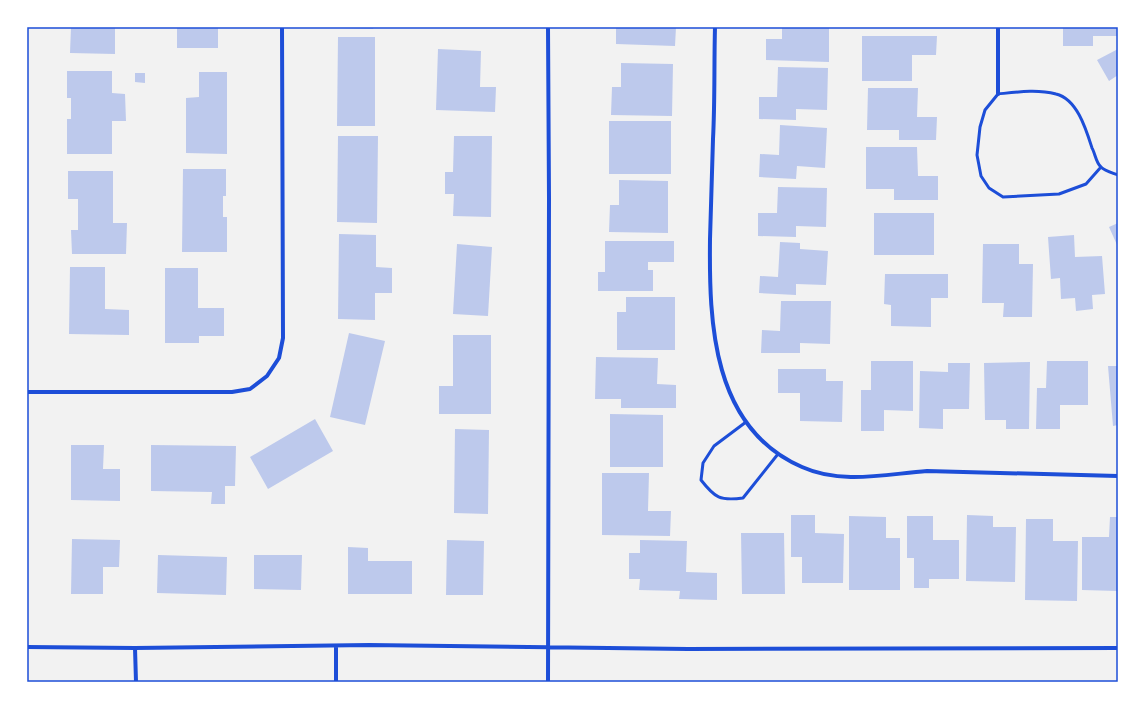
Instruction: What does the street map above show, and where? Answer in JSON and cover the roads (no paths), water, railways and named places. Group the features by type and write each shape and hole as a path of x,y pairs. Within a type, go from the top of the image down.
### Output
{"street":[{"path":"27,392 232,392 250,389 267,376 279,358 283,338 282,27"},
{"path":"548,27 548,682"},
{"path":"715,27 714,135 711,182 711,299 720,367 738,410 758,437 778,454 803,468 837,476 866,478 927,471 1118,476"},
{"path":"998,27 998,94"},
{"path":"27,647 136,648 369,645 688,649 1118,648"},
{"path":"336,646 336,682"},
{"path":"136,648 136,682"}],"lane":[{"path":"1101,167 1086,184 1060,194 1003,197 989,188 981,176 977,155 980,127 985,110 998,94 1041,91 1057,94 1069,100 1077,110 1101,167 1118,174"},
{"path":"746,422 714,446 703,463 701,480 713,495 730,500 743,498 778,454"}]}
